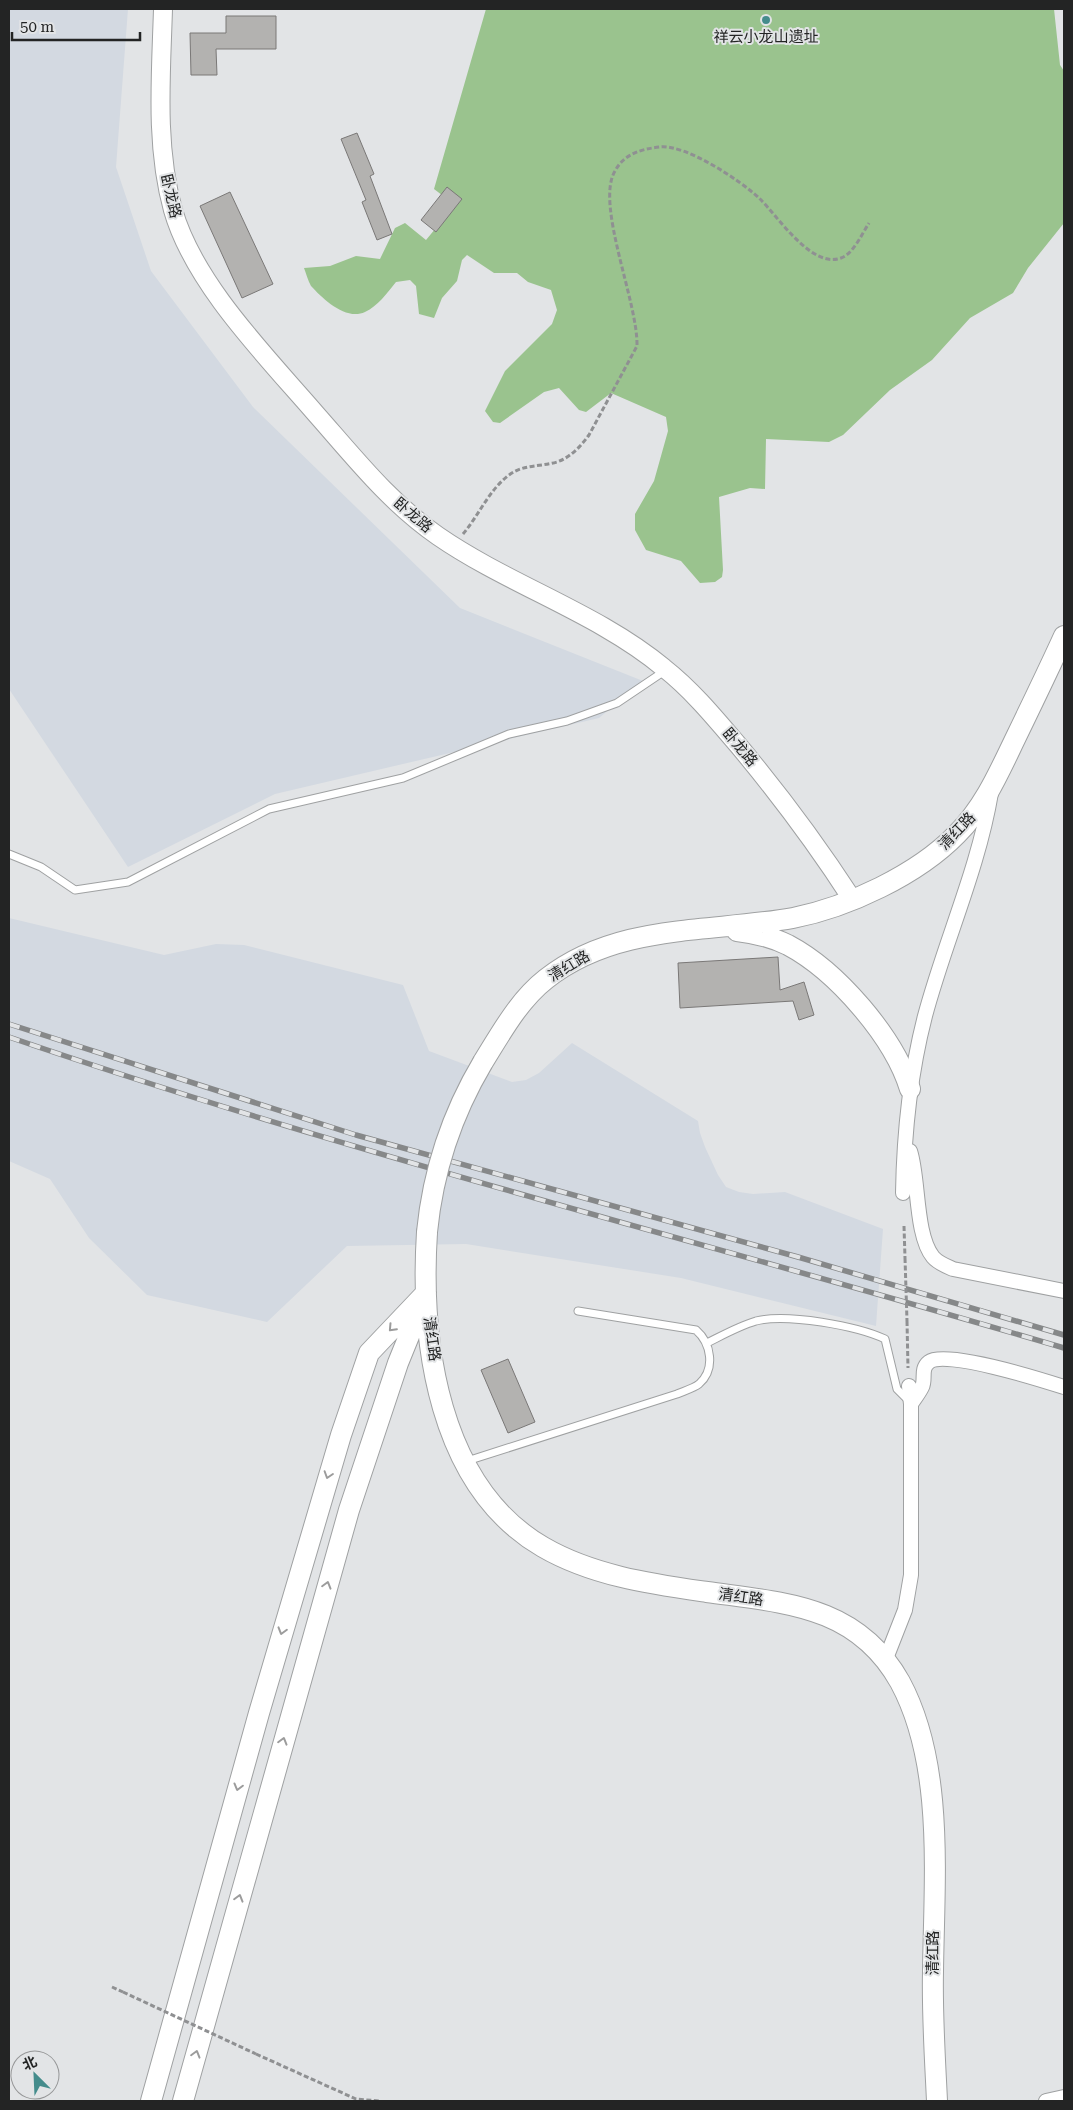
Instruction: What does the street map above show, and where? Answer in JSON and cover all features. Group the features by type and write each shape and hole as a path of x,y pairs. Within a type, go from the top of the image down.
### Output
{"main road":[{"name":"清红路","path":"938,2101 933,1978 934,1860 931,1798 923,1745 916,1720 900,1682 865,1638 852,1628 812,1609 633,1579 586,1566 557,1554 531,1539 502,1515 477,1484 464,1461 453,1435 441,1395 432,1353 426,1293 427,1232 433,1191 442,1153 458,1110 483,1062 526,999 545,980 562,968 597,950 623,941 700,928 793,918 852,899 906,873 941,849 968,822 992,788 1064,636"},
{"path":"700,928 759,935 787,945 808,958 850,996 879,1029 898,1058 910,1089"},
{"path":"151,2101 262,1703 341,1435 369,1353 426,1293"},
{"path":"183,2101 349,1510 398,1363 426,1293"}],"street":[{"name":"卧龙路","path":"163,9 160,87 163,155 173,210 189,251 234,318 373,478 410,515 453,546 631,644 667,670 706,709 756,767 813,841 852,899"},
{"path":"903,1193 905,1136 910,1089 925,1016 976,861 992,788"},
{"path":"905,1136 912,1156 922,1226 932,1256 952,1269 1064,1291"},
{"path":"911,1404 923,1386 923,1370 929,1362 938,1359 994,1366 1064,1387"},
{"path":"885,1661 905,1610 911,1575 911,1404 909,1386"},
{"path":"1046,2101 1064,2097"}],"lane":[{"path":"9,854 41,867 75,890 128,882 269,809 403,778 509,734 567,721 617,703 667,670"},
{"path":"464,1461 685,1391 699,1384 708,1371 710,1361 707,1343 705,1337 696,1330 578,1311"},
{"path":"707,1343 735,1329 771,1319 799,1320 868,1331 885,1339 897,1389 911,1404"}],"path":[{"path":"453,546 469,528 494,489 509,475 527,465 556,462 569,456 580,446 589,434 636,346 637,332 632,303 614,236 610,201 613,172 627,156 640,150 662,146 683,151 703,160 759,198 803,245 820,258 827,260 842,258 848,254 869,224"},
{"path":"905,1258 909,1386"},
{"path":"112,1987 356,2099 380,2101"}],"shaded area":[{"path":"9,9 128,9 116,167 151,271 253,407 460,608 643,681 599,718 275,794 128,867 9,689"},
{"path":"9,918 164,955 216,944 244,945 403,985 429,1051 512,1082 526,1080 539,1073 572,1043 698,1121 705,1147 718,1175 726,1187 739,1192 753,1194 785,1192 883,1229 876,1326 681,1278 466,1244 347,1246 267,1322 147,1295 89,1238 50,1179 9,1161"}],"green space":[{"path":"486,9 1054,9 1060,65 1064,71 1064,223 1028,268 1013,293 970,318 932,360 890,390 843,435 829,442 766,439 765,489 750,488 719,497 723,570 722,577 715,582 700,583 681,561 646,550 635,530 635,514 654,481 668,431 666,417 611,393 586,412 579,410 559,388 544,392 500,423 493,422 485,411 505,371 552,324 557,310 551,290 528,282 517,273 494,273 467,255 462,260 457,281 442,298 434,318 419,314 416,286 410,280 396,282 374,306 358,314 350,314 335,307 316,291 309,282 304,268 330,266 356,256 380,259 395,228 405,223 426,240 455,205 434,189"}],"building":[{"path":"226,16 276,16 276,49 216,49 217,75 191,75 190,33 226,33"},
{"path":"357,133 374,174 370,176 392,234 377,240 362,202 366,200 341,139"},
{"path":"447,187 462,199 436,232 421,220"},
{"path":"230,192 273,284 242,298 200,206"},
{"path":"778,957 780,990 804,982 814,1015 799,1020 793,1001 680,1008 678,963"},
{"path":"508,1359 535,1422 508,1433 481,1370"}],"railway":[{"path":"9,1024 356,1135 798,1257 1064,1335"},
{"path":"9,1037 271,1121 403,1160 1064,1348"}],"place":[{"name":"祥云小龙山遗址","path":"766,20"}]}
